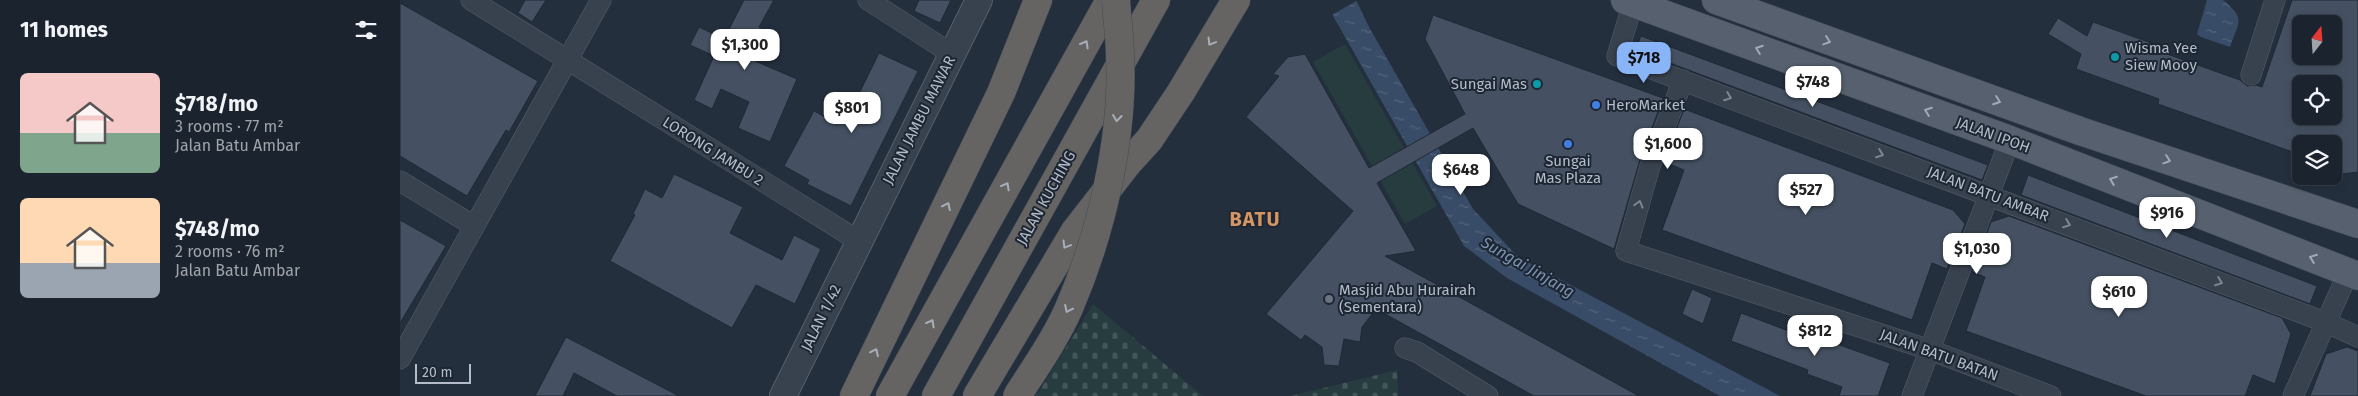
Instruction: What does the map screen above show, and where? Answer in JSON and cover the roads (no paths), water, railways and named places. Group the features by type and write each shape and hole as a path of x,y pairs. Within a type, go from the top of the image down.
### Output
{"highway":[{"path":"854,396 1001,94 1038,0"},
{"path":"1001,94 1026,71 1057,0"},
{"path":"890,396 1110,0"},
{"path":"1017,396 1069,308 1100,216 1110,172 1119,97 1120,58 1116,0"},
{"name":"JALAN KUCHING","path":"936,396 1156,0"},
{"path":"977,396 1075,231 1149,140 1181,92 1233,2"}],"main road":[{"path":"1716,0 2080,131 2358,224"},
{"name":"JALAN IPOH","path":"1629,2 2010,140 2355,274"}],"street":[{"name":"LORONG JAMBU 2","path":"471,0 859,240"},
{"path":"400,359 601,0"},
{"path":"868,0 952,54"},
{"name":"JALAN JAMBU MAWAR","path":"859,240 979,0"},
{"path":"2251,75 2275,0"},
{"name":"JALAN BATU AMBAR","path":"1629,2 1617,56 1989,194 2325,322 2358,337"},
{"name":"JALAN BATU BATAN","path":"1682,80 1650,166 1626,251 1930,350 2051,396"},
{"path":"1912,396 2010,140"},
{"path":"400,181 474,226"},
{"name":"JALAN 1/42","path":"783,396 859,240"},
{"path":"2293,396 2325,322 2355,274"},
{"path":"1405,348 1417,352 1488,396"}],"water":[{"name":"Sungai Jinjang","path":"1324,0 1356,0 1369,27 1473,209 1518,257 1780,396 1720,396 1507,278 1464,246"},
{"path":"2207,0 2223,0 2238,16 2238,26 2230,47 2197,34"}],"place":[{"name":"Wisma Yee Siew Mooy","path":"2115,57"},
{"name":"Sungai Mas","path":"1537,84"},
{"name":"HeroMarket","path":"1596,105"},
{"name":"Sungai Mas Plaza","path":"1568,144"},
{"name":"Masjid Abu Hurairah (Sementara)","path":"1329,299"}],"district":[{"name":"BATU","path":"1255,219"}]}
